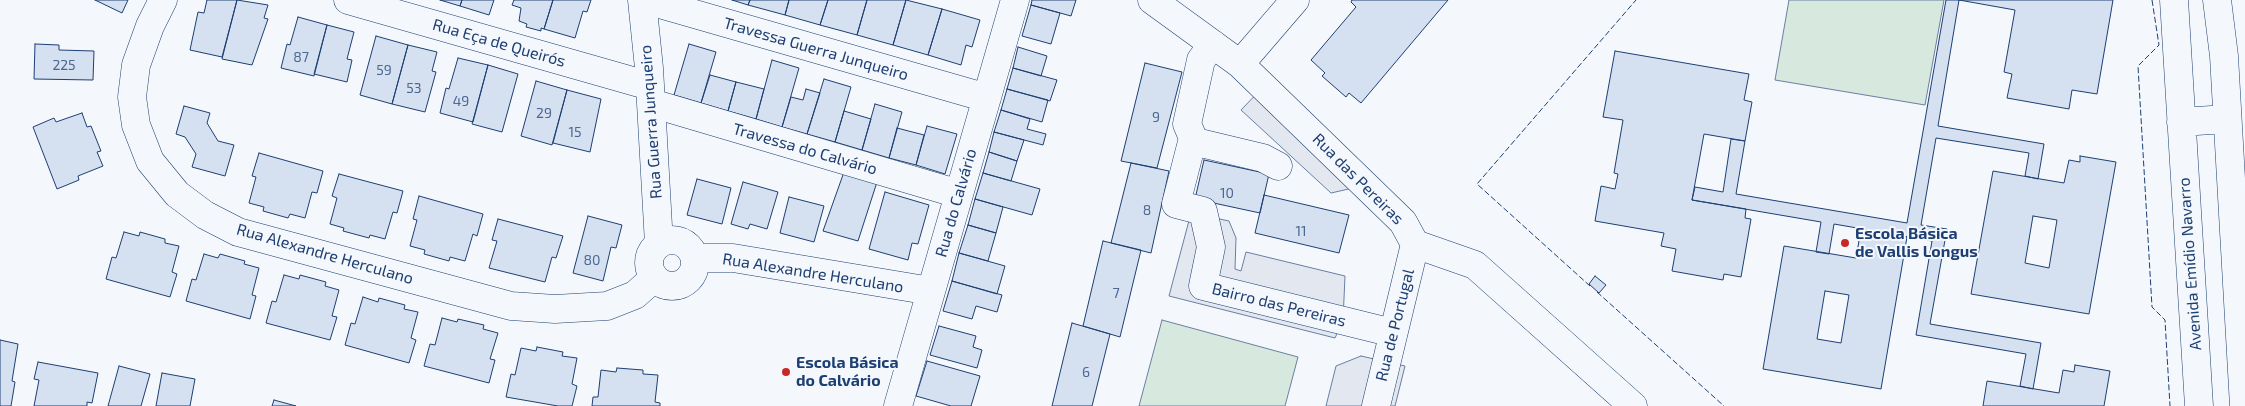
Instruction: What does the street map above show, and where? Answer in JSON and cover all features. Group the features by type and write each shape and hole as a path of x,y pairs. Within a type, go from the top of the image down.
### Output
{"street":[{"name":"Rua Alexandre Herculano","path":"162,0 136,65 132,97 136,125 150,161 177,194 205,215 238,232 511,306 555,309 607,306 635,295 654,278"},
{"name":"Rua Eça de Queirós","path":"348,0 651,95"},
{"name":"Rua Guerra Junqueiro","path":"644,0 659,244"},
{"name":"Travessa Guerra Junqueiro","path":"644,0 986,98"},
{"name":"Rua do Calvário","path":"898,406 1015,0"},
{"name":"Rua das Pereiras","path":"1152,0 1240,64 1403,222 1415,244"},
{"path":"1240,64 1295,0"},
{"name":"Avenida Emídio Navarro","path":"2174,0 2199,406"},
{"path":"2218,0 2224,56 2244,406"},
{"path":"1213,44 1201,60 1187,124 1193,138 1192,141 1264,158 1278,166"},
{"name":"Travessa do Calvário","path":"651,95 959,194"},
{"path":"2181,122 2227,119"},
{"name":"Bairro das Pereiras","path":"1192,141 1176,204 1203,211 1211,247 1203,286 1393,334"},
{"path":"673,240 681,241 693,251 695,258 693,274 682,284 667,286 654,278 649,264 650,257 659,244 673,240"},
{"path":"1415,244 1475,265 1632,406"},
{"name":"Rua de Portugal","path":"1376,406 1415,244"},
{"name":"Rua Alexandre Herculano","path":"695,258 733,258 931,291"}],"shaded area":[{"path":"1789,0 1944,0 1925,105 1775,80"},
{"path":"1264,86 1353,188 1331,193 1241,110"},
{"path":"1191,213 1229,221 1236,238 1235,269 1241,271 1246,252 1345,276 1343,321 1335,338 1169,296"},
{"path":"1162,320 1298,357 1285,406 1139,406"},
{"path":"1361,356 1405,366 1395,406 1326,406 1336,366"}],"building":[{"path":"95,0 128,0 122,13"},
{"path":"207,0 237,0 222,57 190,50 198,12 204,13"},
{"path":"237,0 268,5 264,18 268,19 252,65 222,59"},
{"path":"440,0 462,0 460,6"},
{"path":"462,0 494,0 489,15 460,6"},
{"path":"514,0 553,0 544,29 541,28 541,31 526,27 527,24 519,21 521,8 512,5"},
{"path":"553,0 591,0 587,12 583,11 575,38 544,29"},
{"path":"732,0 750,0 748,5"},
{"path":"750,0 789,0 785,15 748,5"},
{"path":"789,0 828,0 820,25 785,15"},
{"path":"828,0 867,0 857,35 820,25"},
{"path":"867,0 906,0 893,45 857,35"},
{"path":"906,0 942,9 928,55 893,45"},
{"path":"1032,0 1076,0 1071,16 1031,5"},
{"path":"1352,0 1448,0 1361,103 1349,93 1346,97 1322,76 1325,73 1311,60 1356,7 1351,2"},
{"path":"1946,0 1959,0 1938,126 2044,144 2038,179 2025,176 2029,153 1936,138 1921,225 1947,229 1930,324 2041,343 2033,389 2020,386 2026,354 1916,335 1932,241 1834,224 1829,254 1816,252 1821,222 1692,200 1695,187 1723,192 1731,139 1745,141 1736,194 1907,223"},
{"path":"1959,0 2113,0 2097,94 2072,90 2069,109 2007,98 2012,74 2004,72 2015,10"},
{"path":"1031,5 1060,13 1051,44 1022,36"},
{"path":"942,9 980,20 972,47 966,45 961,65 928,55"},
{"path":"298,17 327,25 314,76 281,68 287,44 290,45"},
{"path":"327,25 354,32 347,59 352,60 347,82 314,74"},
{"path":"376,36 408,45 392,104 360,95"},
{"path":"35,44 59,45 59,50 94,51 93,80 34,79"},
{"path":"689,44 716,52 701,103 674,95"},
{"path":"408,45 437,52 432,71 436,72 425,112 392,104"},
{"path":"1018,47 1047,56 1041,76 1013,68"},
{"path":"1615,51 1749,74 1744,100 1752,102 1745,141 1704,134 1692,200 1746,209 1745,218 1751,219 1741,277 1724,274 1723,280 1672,271 1676,249 1661,246 1664,233 1595,221 1601,186 1615,189 1618,174 1614,173 1623,120 1603,117"},
{"path":"458,58 488,65 473,122 440,113 446,88 449,89"},
{"path":"772,60 799,68 782,127 756,119"},
{"path":"1145,63 1182,72 1157,168 1121,161"},
{"path":"488,65 518,74 502,132 472,124"},
{"path":"1013,68 1057,80 1050,101 1007,89"},
{"path":"710,75 736,82 728,111 701,103"},
{"path":"824,79 851,87 835,142 807,134"},
{"path":"536,81 567,90 552,145 521,136"},
{"path":"736,82 764,89 756,119 728,111"},
{"path":"806,89 820,93 807,134 782,127 791,97 803,100"},
{"path":"1007,89 1048,100 1042,122 1001,110"},
{"path":"567,90 601,99 590,152 553,143"},
{"path":"875,104 902,112 889,158 862,150"},
{"path":"184,106 210,113 207,123 218,141 234,145 225,176 192,167 196,154 185,137 176,134"},
{"path":"1001,110 1030,119 1027,129 1046,134 1043,145 994,132"},
{"path":"844,111 871,119 862,150 835,142"},
{"path":"82,113 87,127 91,126 101,151 97,152 103,166 78,176 79,180 57,189 33,127 54,118 56,122"},
{"path":"927,126 957,134 945,174 916,165"},
{"path":"897,128 924,135 916,165 889,158"},
{"path":"994,132 1024,140 1017,161 989,152"},
{"path":"989,152 1017,161 1011,181 983,173"},
{"path":"259,153 323,171 317,193 312,192 305,218 290,214 288,218 263,211 264,207 249,203 256,177 252,176"},
{"path":"2080,156 2116,162 2089,314 1971,294 1993,171 2064,183 2069,160 2080,162","holes":["2033,216 2057,220 2049,268 2025,263"]},
{"path":"1204,160 1269,174 1260,213 1195,199"},
{"path":"1131,163 1169,171 1151,253 1111,243"},
{"path":"844,172 877,182 858,241 823,231"},
{"path":"983,173 1040,189 1032,215 975,199"},
{"path":"339,174 403,191 397,213 393,212 385,239 370,235 369,238 343,231 344,228 330,224 337,198 332,196"},
{"path":"697,179 731,188 722,224 687,215"},
{"path":"743,182 778,192 767,229 750,224 748,229 731,224"},
{"path":"885,192 929,205 918,244 912,243 908,260 869,249"},
{"path":"1264,195 1349,215 1339,253 1255,233"},
{"path":"419,196 483,214 477,236 473,234 465,261 450,257 449,261 424,254 425,250 410,246 417,220 413,219"},
{"path":"789,197 824,206 814,242 780,233"},
{"path":"975,199 1003,207 996,233 968,225"},
{"path":"588,216 622,225 616,248 611,247 603,281 573,273"},
{"path":"498,219 563,236 556,258 552,257 545,282 489,268 497,241 492,240"},
{"path":"968,225 996,233 988,261 959,253"},
{"path":"1873,231 1907,237 1881,389 1763,369 1784,246 1856,258 1860,235 1871,237","holes":["1825,291 1849,295 1841,343 1817,339"]},
{"path":"124,232 139,236 140,232 165,239 165,243 179,246 172,272 177,274 170,297 106,279 112,257 116,258"},
{"path":"1103,241 1141,250 1120,337 1083,326"},
{"path":"959,253 1005,266 997,294 952,281"},
{"path":"204,254 218,258 220,254 245,261 244,264 259,268 252,295 256,296 250,319 186,301 192,279 196,280"},
{"path":"284,275 299,279 300,275 326,282 325,286 339,290 332,316 337,317 330,340 266,323 272,301 276,302"},
{"path":"1595,276 1606,285 1599,293 1589,284"},
{"path":"952,281 1002,295 997,312 976,306 972,319 943,311"},
{"path":"363,297 378,302 379,298 405,305 404,309 418,312 411,338 416,340 409,363 345,345 351,323 355,324"},
{"path":"442,318 457,322 458,319 484,325 483,329 498,333 490,359 495,360 489,383 424,366 430,344 435,345"},
{"path":"1072,323 1110,334 1092,406 1052,406"},
{"path":"939,326 976,336 973,347 982,350 977,368 930,355"},
{"path":"0,340 18,344 12,381 15,382 11,406 0,406"},
{"path":"537,347 563,352 562,356 577,358 572,384 577,386 572,406 558,406 506,397 511,374 515,375 521,348 536,351"},
{"path":"927,361 980,376 971,406 951,406 916,396"},
{"path":"38,362 98,373 92,403 87,402 87,406 34,406 39,380 34,379"},
{"path":"2075,365 2110,371 2104,406 1983,406 1987,381 2059,393 2063,370 2074,372"},
{"path":"119,366 150,374 141,406 108,406"},
{"path":"617,368 643,370 643,374 658,375 655,402 660,403 660,406 592,406 593,397 598,397 601,370 616,372"},
{"path":"162,373 195,379 190,406 156,406"},
{"path":"274,400 296,406 272,406"}],"fence":[{"path":"1590,286 1477,184 1636,0"},
{"path":"2152,0 2159,45 2138,66 2152,307 2165,320 2170,406"},
{"path":"1597,292 1724,406"}],"place":[{"name":"Escola Básica de Vallis Longus","path":"1845,243"},
{"name":"Escola Básica do Calvário","path":"786,372"}]}
